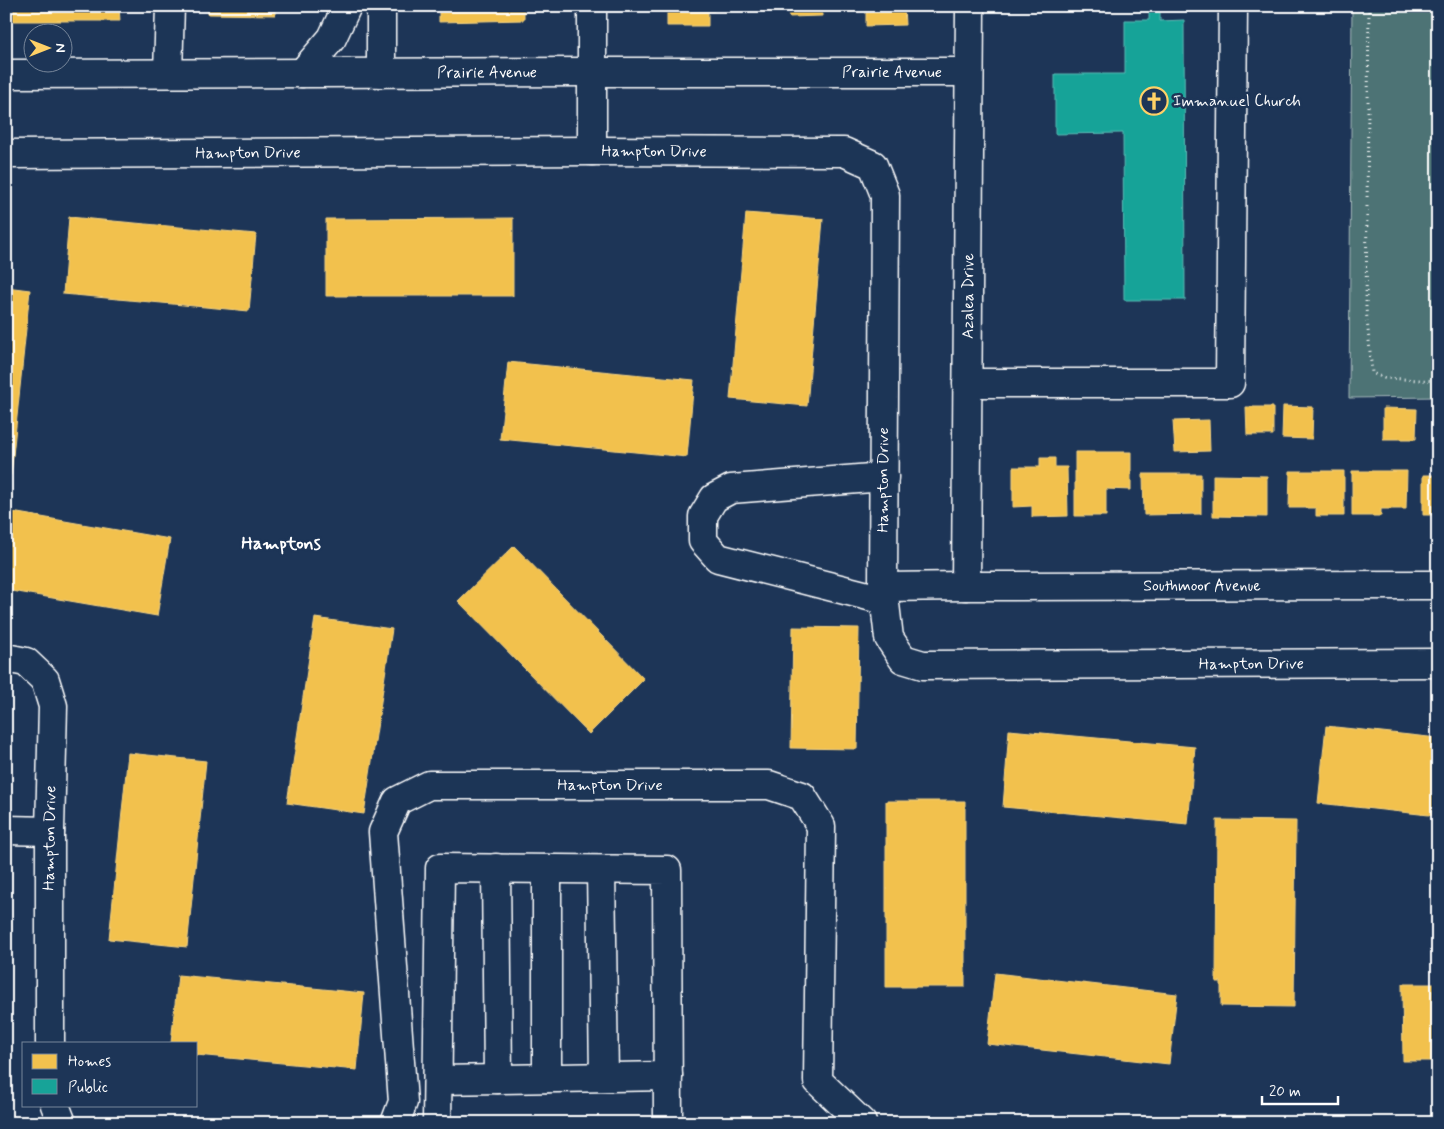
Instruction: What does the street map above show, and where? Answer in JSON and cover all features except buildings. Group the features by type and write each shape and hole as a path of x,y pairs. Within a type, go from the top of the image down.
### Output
{"street":[{"path":"168,73 170,6"},
{"path":"302,73 332,38 347,6"},
{"path":"381,6 382,73"},
{"path":"592,6 592,151"},
{"name":"Azalea Drive","path":"966,586 970,6"},
{"path":"967,383 1230,383 1233,6"},
{"name":"Prairie Avenue","path":"6,74 969,72"},
{"name":"Hampton Drive","path":"6,154 592,151 844,152 874,165 885,195 884,594 889,638 903,660 923,665 1438,663"},
{"path":"884,477 731,490 714,498 703,516 703,541 718,558 884,594 966,586"},
{"name":"Southmoor Avenue","path":"966,586 1438,585"},
{"name":"Hampton Drive","path":"6,658 26,662 45,680 53,706 50,831 50,1042"},
{"name":"Hampton Drive","path":"395,1123 403,1102 383,832 397,801 429,785 769,785 802,796 821,826 818,1081 862,1123"},
{"path":"6,830 50,831"},
{"path":"437,1123 440,868 667,870 668,1123"},
{"path":"496,868 498,1079"},
{"path":"547,869 547,1078"},
{"path":"601,870 604,1077"},
{"path":"438,1080 668,1076"},
{"path":"55,1106 62,1123"}],"path":[{"path":"1369,6 1366,308 1372,373 1384,378 1438,381"}],"green space":[{"path":"1352,6 1438,6 1438,397 1349,398"}],"place":[{"name":"Immanuel Church","path":"1154,101"}],"district":[{"name":"Hamptons","path":"281,544"}]}
